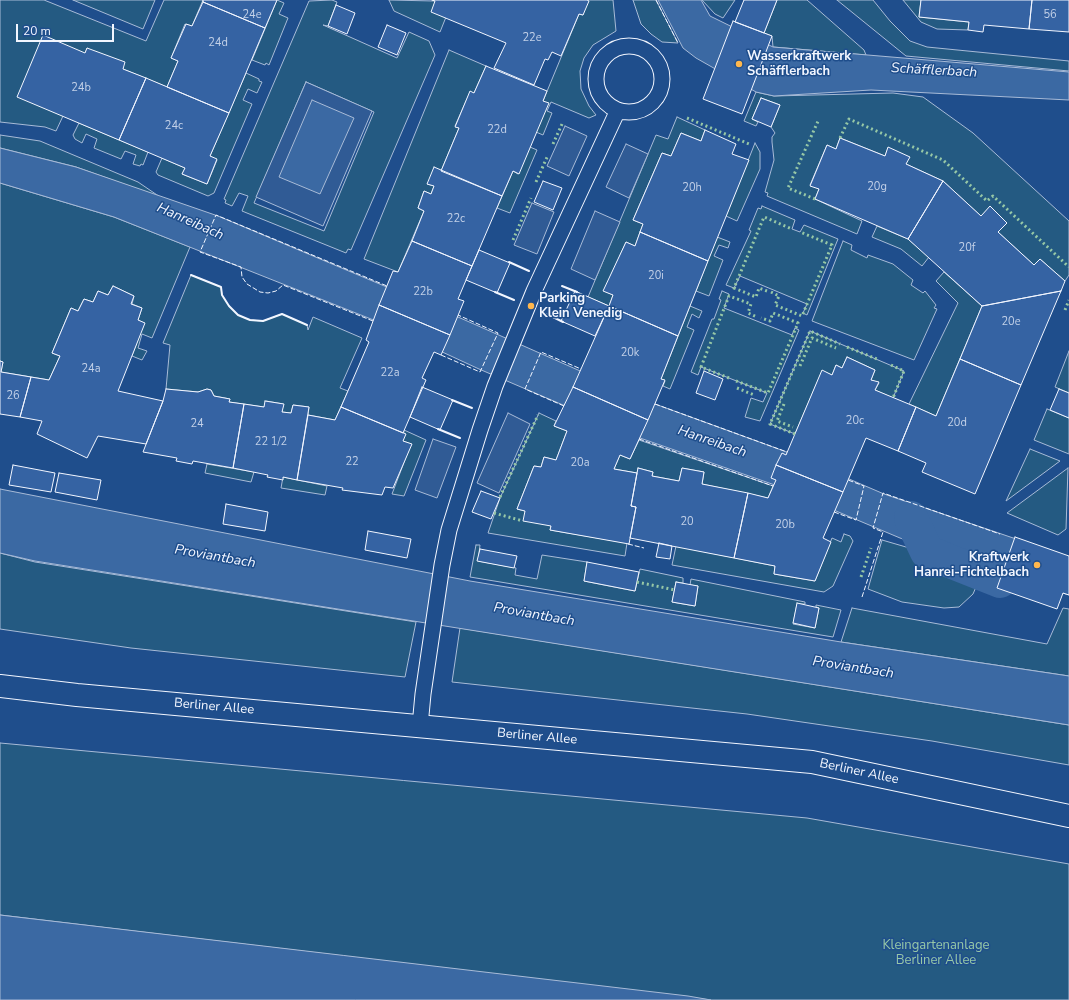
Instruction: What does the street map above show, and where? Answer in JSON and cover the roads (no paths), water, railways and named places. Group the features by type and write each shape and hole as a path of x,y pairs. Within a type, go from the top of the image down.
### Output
{"main road":[{"name":"Berliner Allee","path":"0,686 812,762 1069,816"}],"lane":[{"path":"621,46 642,48 651,53 658,61 662,70 663,81 660,91 654,101 645,108 634,112 623,112 618,110 612,108 603,100 598,91 595,80 597,68 602,58 611,50 621,46"},
{"path":"420,726 424,685 442,565 449,530 480,430 534,292 618,110"}],"water":[{"name":"Schäfflerbach","path":"658,0 701,0 710,16 773,47 1069,72 1069,100 871,90 774,96 756,92 696,58 683,48"},
{"path":"312,100 354,118 320,194 279,177"},
{"path":"0,148 76,167 218,216 458,317 655,404 784,451 884,494 1069,557 1069,595 986,569 900,538 772,484 640,438 479,369 371,319 114,217 0,183"},
{"name":"Proviantbach","path":"0,489 470,581 841,642 1069,676 1069,725 35,561 0,553"},
{"path":"0,915 688,996 711,1000 0,1000"}],"waterway":[{"name":"Hanreibach","path":"911,518 927,552 1000,581"}],"place":[{"name":"Wasserkraftwerk Schäfflerbach","path":"739,64"},
{"name":"Parking Klein Venedig","path":"531,306"},
{"name":"Kraftwerk Hanrei-Fichtelbach","path":"1037,565"}],"park label":[{"name":"Kleingartenanlage Berliner Allee","path":"936,954"}]}
